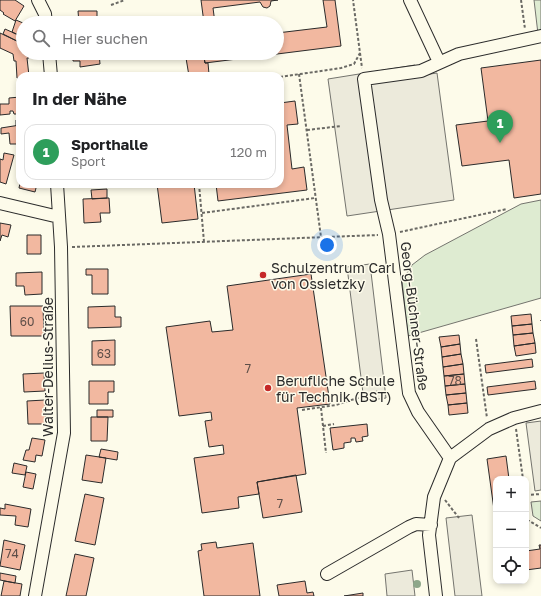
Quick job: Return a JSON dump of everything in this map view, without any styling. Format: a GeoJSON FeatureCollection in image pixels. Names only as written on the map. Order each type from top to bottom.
{"type":"FeatureCollection","features":[{"type":"Feature","properties":{"kind":"street"},"geometry":{"type":"LineString","coordinates":[[38,0],[45,16]]}},
{"type":"Feature","properties":{"kind":"street"},"geometry":{"type":"LineString","coordinates":[[410,0],[439,62]]}},
{"type":"Feature","properties":{"kind":"street"},"geometry":{"type":"LineString","coordinates":[[364,79],[421,71],[459,54],[492,45],[526,40],[541,36]]}},
{"type":"Feature","properties":{"kind":"street"},"geometry":{"type":"LineString","coordinates":[[50,60],[51,72]]}},
{"type":"Feature","properties":{"kind":"street","name":"Georg-Büchner-Straße"},"geometry":{"type":"LineString","coordinates":[[364,79],[381,200],[389,234],[409,393],[418,412],[450,458]]}},
{"type":"Feature","properties":{"kind":"street","name":"Walter-Delius-Straße"},"geometry":{"type":"LineString","coordinates":[[35,596],[64,433],[61,247],[57,188]]}},
{"type":"Feature","properties":{"kind":"street"},"geometry":{"type":"LineString","coordinates":[[0,203],[59,217]]}},
{"type":"Feature","properties":{"kind":"street"},"geometry":{"type":"LineString","coordinates":[[436,596],[429,535],[430,525],[434,497],[450,458],[489,429],[514,418],[541,411]]}},
{"type":"Feature","properties":{"kind":"street"},"geometry":{"type":"LineString","coordinates":[[327,574],[409,527],[416,524],[430,525]]}},
{"type":"Feature","properties":{"kind":"path"},"geometry":{"type":"LineString","coordinates":[[111,5],[125,0]]}},
{"type":"Feature","properties":{"kind":"path"},"geometry":{"type":"LineString","coordinates":[[353,0],[364,79]]}},
{"type":"Feature","properties":{"kind":"path"},"geometry":{"type":"LineString","coordinates":[[521,0],[526,40]]}},
{"type":"Feature","properties":{"kind":"path"},"geometry":{"type":"LineString","coordinates":[[284,76],[341,68],[354,64],[360,53]]}},
{"type":"Feature","properties":{"kind":"path"},"geometry":{"type":"LineString","coordinates":[[299,74],[320,237]]}},
{"type":"Feature","properties":{"kind":"path"},"geometry":{"type":"LineString","coordinates":[[307,130],[340,126]]}},
{"type":"Feature","properties":{"kind":"path"},"geometry":{"type":"LineString","coordinates":[[199,188],[204,242]]}},
{"type":"Feature","properties":{"kind":"path"},"geometry":{"type":"LineString","coordinates":[[202,213],[316,198]]}},
{"type":"Feature","properties":{"kind":"path"},"geometry":{"type":"LineString","coordinates":[[61,247],[389,234],[507,208]]}},
{"type":"Feature","properties":{"kind":"path"},"geometry":{"type":"LineString","coordinates":[[476,338],[489,429]]}},
{"type":"Feature","properties":{"kind":"path"},"geometry":{"type":"LineString","coordinates":[[302,410],[336,405],[379,391]]}},
{"type":"Feature","properties":{"kind":"path"},"geometry":{"type":"LineString","coordinates":[[321,408],[326,453]]}},
{"type":"Feature","properties":{"kind":"path"},"geometry":{"type":"LineString","coordinates":[[514,418],[523,476]]}},
{"type":"Feature","properties":{"kind":"path"},"geometry":{"type":"LineString","coordinates":[[323,426],[334,424]]}},
{"type":"Feature","properties":{"kind":"path"},"geometry":{"type":"LineString","coordinates":[[437,490],[458,518]]}},
{"type":"Feature","properties":{"kind":"path"},"geometry":{"type":"LineString","coordinates":[[529,496],[541,494]]}},
{"type":"Feature","properties":{"kind":"path"},"geometry":{"type":"LineString","coordinates":[[527,512],[528,520],[541,528]]}},
{"type":"Feature","properties":{"kind":"green space"},"geometry":{"type":"Polygon","coordinates":[[[534,0],[541,0],[541,35],[538,34],[534,0]]]}},
{"type":"Feature","properties":{"kind":"green space"},"geometry":{"type":"Polygon","coordinates":[[[541,200],[541,298],[408,336],[402,281],[412,265],[425,255],[521,204],[541,200]]]}},
{"type":"Feature","properties":{"kind":"green space"},"geometry":{"type":"Polygon","coordinates":[[[541,501],[541,521],[533,516],[531,502],[541,501]]]}},
{"type":"Feature","properties":{"kind":"shaded area"},"geometry":{"type":"Polygon","coordinates":[[[415,65],[417,76],[437,73],[454,200],[347,216],[328,79],[415,65]]]}},
{"type":"Feature","properties":{"kind":"shaded area"},"geometry":{"type":"Polygon","coordinates":[[[370,264],[386,398],[364,401],[347,267],[370,264]]]}},
{"type":"Feature","properties":{"kind":"shaded area"},"geometry":{"type":"Polygon","coordinates":[[[541,421],[541,490],[535,491],[526,423],[541,421]]]}},
{"type":"Feature","properties":{"kind":"shaded area"},"geometry":{"type":"Polygon","coordinates":[[[472,515],[482,596],[455,596],[446,518],[472,515]]]}},
{"type":"Feature","properties":{"kind":"shaded area"},"geometry":{"type":"Polygon","coordinates":[[[412,570],[415,596],[387,596],[385,574],[412,570]]]}},
{"type":"Feature","properties":{"kind":"building"},"geometry":{"type":"Polygon","coordinates":[[[0,0],[15,0],[24,6],[18,16],[16,16],[15,21],[3,14],[4,13],[0,10],[0,0]]]}},
{"type":"Feature","properties":{"kind":"building"},"geometry":{"type":"Polygon","coordinates":[[[201,0],[278,0],[271,1],[270,6],[267,8],[263,7],[260,2],[213,8],[214,16],[203,16],[201,0]]]}},
{"type":"Feature","properties":{"kind":"building"},"geometry":{"type":"Polygon","coordinates":[[[323,0],[335,0],[341,46],[284,53],[284,32],[327,27],[323,0]]]}},
{"type":"Feature","properties":{"kind":"building"},"geometry":{"type":"Polygon","coordinates":[[[78,11],[97,11],[97,16],[78,16],[78,11]]]}},
{"type":"Feature","properties":{"kind":"building"},"geometry":{"type":"Polygon","coordinates":[[[16,20],[16,34],[12,32],[16,20]]]}},
{"type":"Feature","properties":{"kind":"building"},"geometry":{"type":"Polygon","coordinates":[[[5,29],[16,34],[16,40],[3,34],[5,29]]]}},
{"type":"Feature","properties":{"kind":"building"},"geometry":{"type":"Polygon","coordinates":[[[0,33],[16,41],[16,60],[27,60],[29,72],[17,72],[16,61],[14,61],[13,54],[0,48],[0,33]]]}},
{"type":"Feature","properties":{"kind":"building"},"geometry":{"type":"Polygon","coordinates":[[[100,60],[100,64],[80,67],[80,61],[73,61],[100,60]]]}},
{"type":"Feature","properties":{"kind":"building"},"geometry":{"type":"Polygon","coordinates":[[[186,60],[205,60],[205,63],[208,63],[209,72],[188,72],[186,60]]]}},
{"type":"Feature","properties":{"kind":"building"},"geometry":{"type":"Polygon","coordinates":[[[204,60],[229,60],[205,63],[204,60]]]}},
{"type":"Feature","properties":{"kind":"building"},"geometry":{"type":"Polygon","coordinates":[[[541,60],[541,194],[514,198],[509,160],[462,166],[456,125],[488,121],[481,68],[541,60]]]}},
{"type":"Feature","properties":{"kind":"building"},"geometry":{"type":"Polygon","coordinates":[[[16,97],[16,114],[14,114],[13,111],[10,111],[10,114],[0,115],[0,104],[9,104],[9,98],[16,97]]]}},
{"type":"Feature","properties":{"kind":"building"},"geometry":{"type":"Polygon","coordinates":[[[295,101],[298,124],[287,125],[292,169],[304,167],[307,190],[218,201],[216,188],[284,188],[284,102],[295,101]]]}},
{"type":"Feature","properties":{"kind":"building"},"geometry":{"type":"Polygon","coordinates":[[[16,126],[16,144],[10,144],[9,133],[1,134],[1,128],[16,126]]]}},
{"type":"Feature","properties":{"kind":"building"},"geometry":{"type":"Polygon","coordinates":[[[4,153],[14,155],[6,184],[0,182],[0,159],[3,160],[4,153]]]}},
{"type":"Feature","properties":{"kind":"building"},"geometry":{"type":"Polygon","coordinates":[[[19,188],[36,188],[35,192],[19,188]]]}},
{"type":"Feature","properties":{"kind":"building"},"geometry":{"type":"Polygon","coordinates":[[[158,188],[194,188],[198,219],[162,223],[158,188]]]}},
{"type":"Feature","properties":{"kind":"building"},"geometry":{"type":"Polygon","coordinates":[[[107,189],[107,198],[92,199],[91,190],[107,189]]]}},
{"type":"Feature","properties":{"kind":"building"},"geometry":{"type":"Polygon","coordinates":[[[109,198],[110,213],[100,213],[101,222],[84,223],[83,199],[109,198]]]}},
{"type":"Feature","properties":{"kind":"building"},"geometry":{"type":"Polygon","coordinates":[[[0,223],[11,225],[8,237],[2,235],[0,241],[0,223]]]}},
{"type":"Feature","properties":{"kind":"building"},"geometry":{"type":"Polygon","coordinates":[[[27,235],[41,235],[41,254],[27,254],[27,235]]]}},
{"type":"Feature","properties":{"kind":"building"},"geometry":{"type":"Polygon","coordinates":[[[86,269],[108,269],[108,294],[92,294],[92,275],[86,275],[86,269]]]}},
{"type":"Feature","properties":{"kind":"building"},"geometry":{"type":"Polygon","coordinates":[[[42,272],[42,294],[25,295],[24,286],[16,286],[16,273],[42,272]]]}},
{"type":"Feature","properties":{"kind":"building"},"geometry":{"type":"Polygon","coordinates":[[[311,274],[330,404],[297,408],[306,474],[257,482],[259,494],[238,497],[239,508],[202,513],[194,458],[224,454],[223,445],[209,447],[205,421],[212,420],[211,412],[179,416],[166,327],[210,321],[212,332],[233,330],[227,286],[311,274]]]}},
{"type":"Feature","properties":{"kind":"building"},"geometry":{"type":"Polygon","coordinates":[[[10,306],[43,306],[44,336],[11,336],[10,306]]]}},
{"type":"Feature","properties":{"kind":"building"},"geometry":{"type":"Polygon","coordinates":[[[115,306],[115,317],[121,317],[121,327],[88,328],[88,307],[115,306]]]}},
{"type":"Feature","properties":{"kind":"building"},"geometry":{"type":"Polygon","coordinates":[[[531,314],[532,324],[512,326],[511,316],[531,314]]]}},
{"type":"Feature","properties":{"kind":"building"},"geometry":{"type":"Polygon","coordinates":[[[532,324],[533,333],[513,335],[512,326],[532,324]]]}},
{"type":"Feature","properties":{"kind":"building"},"geometry":{"type":"Polygon","coordinates":[[[533,333],[535,343],[514,346],[513,335],[533,333]]]}},
{"type":"Feature","properties":{"kind":"building"},"geometry":{"type":"Polygon","coordinates":[[[459,335],[460,344],[441,347],[439,337],[459,335]]]}},
{"type":"Feature","properties":{"kind":"building"},"geometry":{"type":"Polygon","coordinates":[[[115,340],[115,365],[92,365],[92,341],[115,340]]]}},
{"type":"Feature","properties":{"kind":"building"},"geometry":{"type":"Polygon","coordinates":[[[535,343],[536,353],[516,356],[514,346],[535,343]]]}},
{"type":"Feature","properties":{"kind":"building"},"geometry":{"type":"Polygon","coordinates":[[[460,344],[461,354],[442,357],[441,347],[460,344]]]}},
{"type":"Feature","properties":{"kind":"building"},"geometry":{"type":"Polygon","coordinates":[[[461,354],[463,364],[443,367],[442,357],[461,354]]]}},
{"type":"Feature","properties":{"kind":"building"},"geometry":{"type":"Polygon","coordinates":[[[532,359],[533,367],[486,373],[485,365],[532,359]]]}},
{"type":"Feature","properties":{"kind":"building"},"geometry":{"type":"Polygon","coordinates":[[[463,364],[464,374],[444,376],[443,367],[463,364]]]}},
{"type":"Feature","properties":{"kind":"building"},"geometry":{"type":"Polygon","coordinates":[[[44,373],[45,391],[24,392],[23,374],[44,373]]]}},
{"type":"Feature","properties":{"kind":"building"},"geometry":{"type":"Polygon","coordinates":[[[464,374],[465,384],[445,386],[444,376],[464,374]]]}},
{"type":"Feature","properties":{"kind":"building"},"geometry":{"type":"Polygon","coordinates":[[[89,381],[114,381],[114,392],[108,392],[108,404],[89,404],[89,381]]]}},
{"type":"Feature","properties":{"kind":"building"},"geometry":{"type":"Polygon","coordinates":[[[535,381],[536,389],[488,395],[487,387],[535,381]]]}},
{"type":"Feature","properties":{"kind":"building"},"geometry":{"type":"Polygon","coordinates":[[[465,384],[466,393],[446,395],[445,386],[465,384]]]}},
{"type":"Feature","properties":{"kind":"building"},"geometry":{"type":"Polygon","coordinates":[[[466,393],[467,403],[448,405],[446,395],[466,393]]]}},
{"type":"Feature","properties":{"kind":"building"},"geometry":{"type":"Polygon","coordinates":[[[45,400],[46,424],[28,424],[27,401],[45,400]]]}},
{"type":"Feature","properties":{"kind":"building"},"geometry":{"type":"Polygon","coordinates":[[[467,403],[468,413],[449,415],[448,405],[467,403]]]}},
{"type":"Feature","properties":{"kind":"building"},"geometry":{"type":"Polygon","coordinates":[[[97,410],[113,410],[113,417],[97,417],[97,410]]]}},
{"type":"Feature","properties":{"kind":"building"},"geometry":{"type":"Polygon","coordinates":[[[91,417],[108,417],[107,441],[91,441],[91,417]]]}},
{"type":"Feature","properties":{"kind":"building"},"geometry":{"type":"Polygon","coordinates":[[[367,424],[368,436],[362,437],[363,441],[356,442],[355,438],[351,438],[351,442],[344,443],[344,448],[333,450],[330,428],[367,424]]]}},
{"type":"Feature","properties":{"kind":"building"},"geometry":{"type":"Polygon","coordinates":[[[32,438],[45,440],[42,456],[36,455],[35,462],[23,460],[26,450],[29,450],[32,438]]]}},
{"type":"Feature","properties":{"kind":"building"},"geometry":{"type":"Polygon","coordinates":[[[101,449],[118,452],[117,460],[99,457],[101,449]]]}},
{"type":"Feature","properties":{"kind":"building"},"geometry":{"type":"Polygon","coordinates":[[[86,455],[106,458],[102,483],[82,480],[86,455]]]}},
{"type":"Feature","properties":{"kind":"building"},"geometry":{"type":"Polygon","coordinates":[[[506,456],[509,476],[493,476],[493,502],[487,459],[506,456]]]}},
{"type":"Feature","properties":{"kind":"building"},"geometry":{"type":"Polygon","coordinates":[[[14,463],[27,466],[25,475],[12,473],[14,463]]]}},
{"type":"Feature","properties":{"kind":"building"},"geometry":{"type":"Polygon","coordinates":[[[26,472],[36,474],[33,489],[23,487],[26,472]]]}},
{"type":"Feature","properties":{"kind":"building"},"geometry":{"type":"Polygon","coordinates":[[[296,475],[302,512],[263,518],[257,482],[296,475]]]}},
{"type":"Feature","properties":{"kind":"building"},"geometry":{"type":"Polygon","coordinates":[[[85,494],[104,498],[95,545],[75,541],[85,494]]]}},
{"type":"Feature","properties":{"kind":"building"},"geometry":{"type":"Polygon","coordinates":[[[5,504],[31,509],[28,527],[15,525],[16,516],[0,515],[0,508],[5,509],[5,504]]]}},
{"type":"Feature","properties":{"kind":"building"},"geometry":{"type":"Polygon","coordinates":[[[4,540],[25,545],[20,570],[0,566],[4,540]]]}},
{"type":"Feature","properties":{"kind":"building"},"geometry":{"type":"Polygon","coordinates":[[[216,542],[217,548],[253,543],[260,596],[204,596],[198,551],[202,550],[201,544],[216,542]]]}},
{"type":"Feature","properties":{"kind":"building"},"geometry":{"type":"Polygon","coordinates":[[[539,545],[541,545],[541,568],[529,570],[529,551],[540,549],[539,545]]]}},
{"type":"Feature","properties":{"kind":"building"},"geometry":{"type":"Polygon","coordinates":[[[75,554],[94,558],[86,596],[66,596],[75,554]]]}},
{"type":"Feature","properties":{"kind":"building"},"geometry":{"type":"Polygon","coordinates":[[[0,573],[16,576],[15,583],[0,580],[0,573]]]}},
{"type":"Feature","properties":{"kind":"building"},"geometry":{"type":"Polygon","coordinates":[[[4,581],[22,584],[20,596],[1,596],[4,581]]]}},
{"type":"Feature","properties":{"kind":"building"},"geometry":{"type":"Polygon","coordinates":[[[305,581],[307,593],[313,592],[314,596],[279,596],[277,585],[305,581]]]}},
{"type":"Feature","properties":{"kind":"building"},"geometry":{"type":"Polygon","coordinates":[[[363,593],[363,596],[344,596],[363,593]]]}},
{"type":"Feature","properties":{"kind":"place","name":"Sporthalle"},"geometry":{"type":"Point","coordinates":[500,143]}},
{"type":"Feature","properties":{"kind":"place","name":"Schulzentrum Carl von Ossietzky"},"geometry":{"type":"Point","coordinates":[263,275]}},
{"type":"Feature","properties":{"kind":"place","name":"Berufliche Schule für Technik (BST)"},"geometry":{"type":"Point","coordinates":[268,388]}}]}
